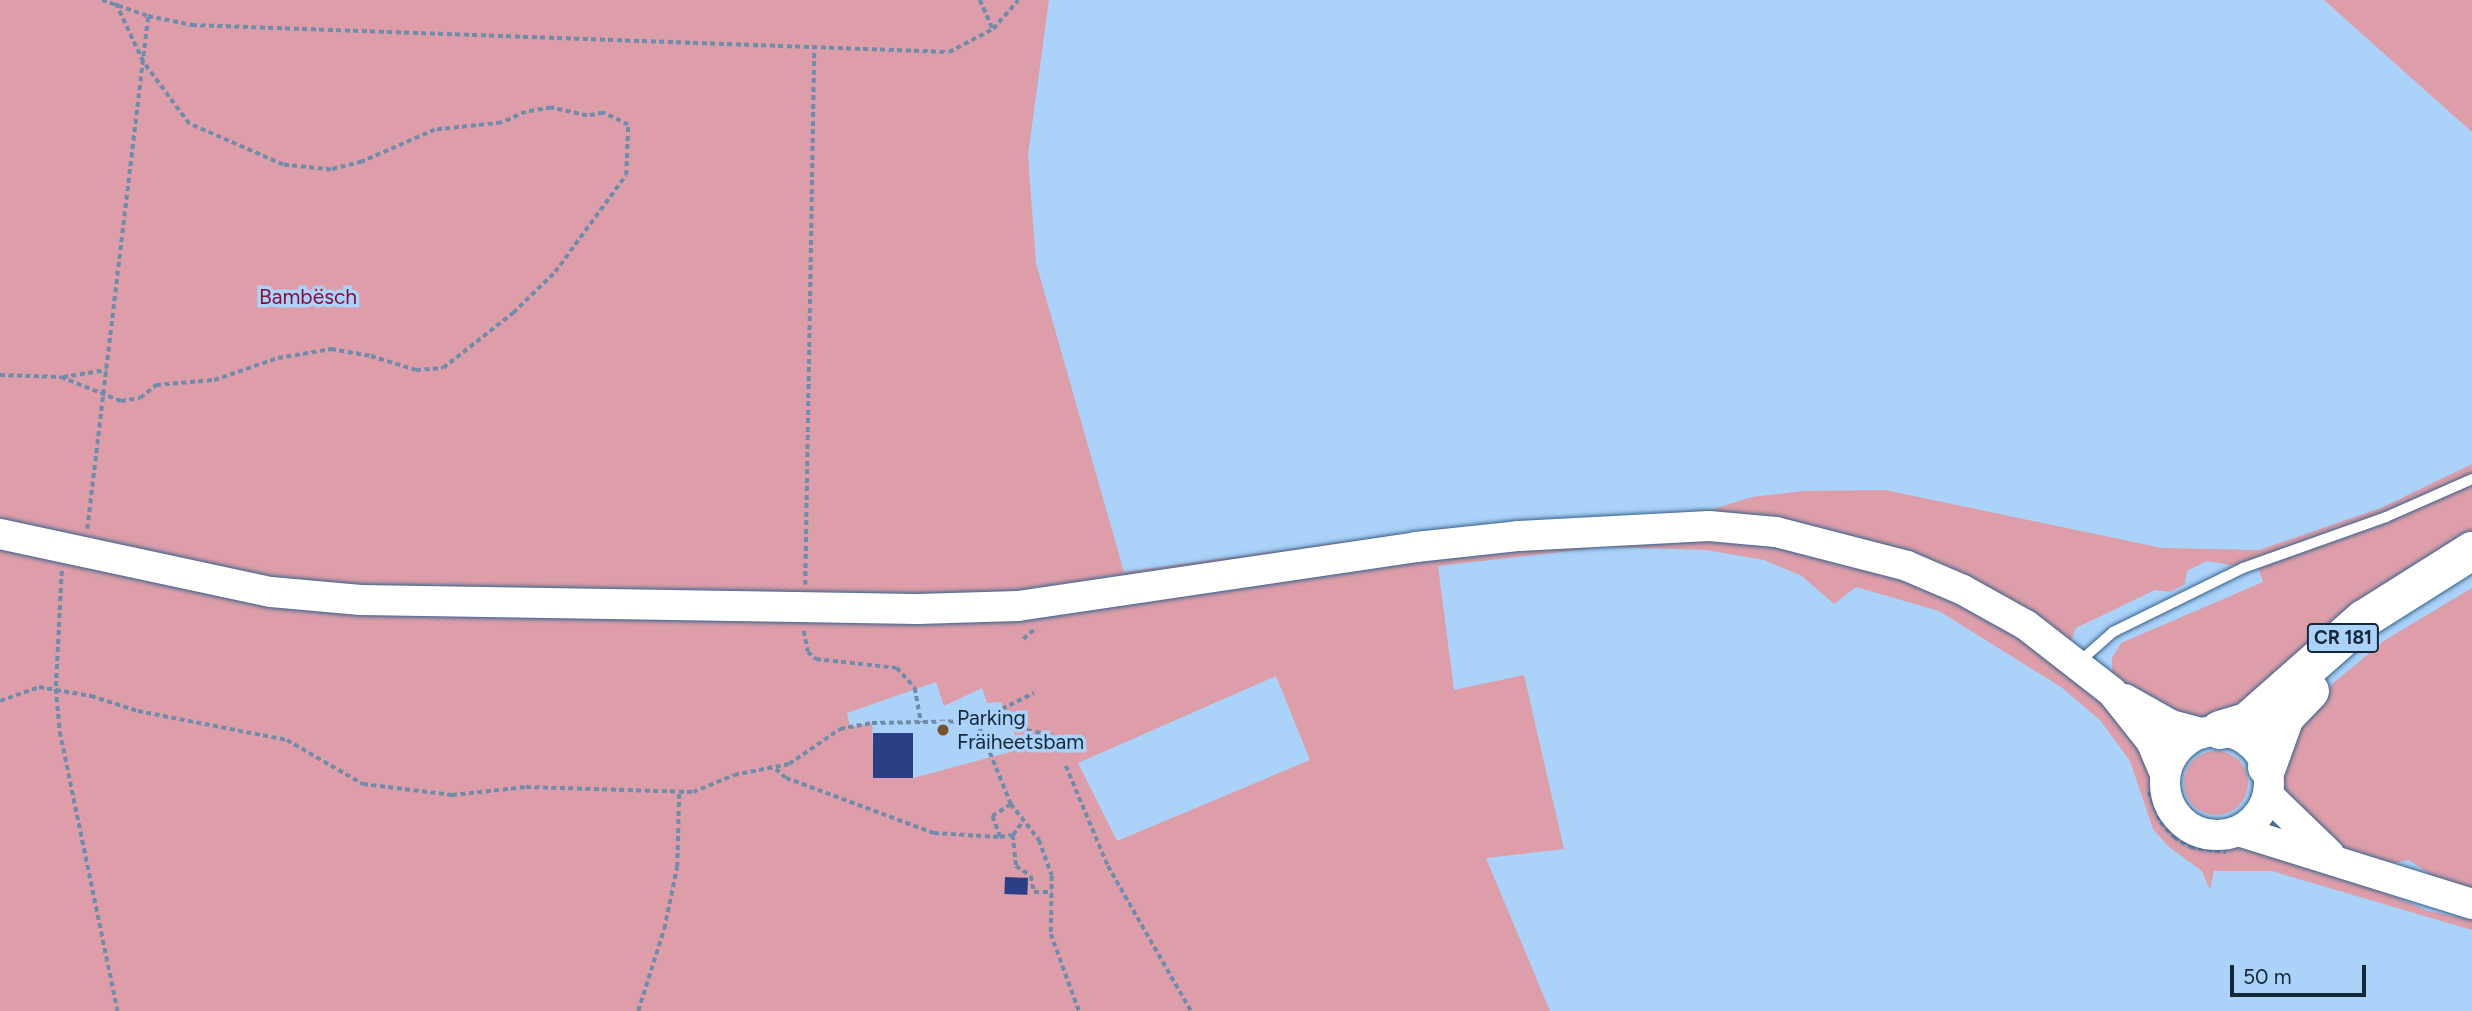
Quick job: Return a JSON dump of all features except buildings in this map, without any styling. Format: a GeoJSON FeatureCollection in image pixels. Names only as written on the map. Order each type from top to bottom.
{"type":"FeatureCollection","features":[{"type":"Feature","properties":{"kind":"highway","name":"CR 181"},"geometry":{"type":"LineString","coordinates":[[2210,732],[2248,722],[2364,620],[2472,551]]}},
{"type":"Feature","properties":{"kind":"highway"},"geometry":{"type":"LineString","coordinates":[[2268,781],[2286,717],[2319,681],[2377,632],[2472,573]]}},
{"type":"Feature","properties":{"kind":"main road"},"geometry":{"type":"LineString","coordinates":[[0,534],[271,592],[361,600],[918,609],[1018,606],[1480,540],[1709,526],[1802,537],[1907,566],[1964,590],[2079,662],[2112,692],[2151,741],[2156,780],[2165,790],[2178,819],[2206,835],[2335,859],[2472,904]]}},
{"type":"Feature","properties":{"kind":"main road"},"geometry":{"type":"LineString","coordinates":[[2112,692],[2171,725],[2249,741],[2268,781],[2335,859]]}},
{"type":"Feature","properties":{"kind":"main road"},"geometry":{"type":"LineString","coordinates":[[2156,780],[2177,748],[2210,732]]}},
{"type":"Feature","properties":{"kind":"main road"},"geometry":{"type":"LineString","coordinates":[[2237,841],[2262,810],[2268,781]]}},
{"type":"Feature","properties":{"kind":"lane"},"geometry":{"type":"LineString","coordinates":[[2079,662],[2113,632],[2243,568],[2386,517],[2472,479]]}},
{"type":"Feature","properties":{"kind":"path"},"geometry":{"type":"LineString","coordinates":[[102,0],[115,2],[148,16],[192,25],[949,52],[993,29],[1018,0]]}},
{"type":"Feature","properties":{"kind":"path"},"geometry":{"type":"LineString","coordinates":[[979,0],[993,29]]}},
{"type":"Feature","properties":{"kind":"path"},"geometry":{"type":"LineString","coordinates":[[61,377],[121,401],[140,398],[156,385],[214,380],[278,358],[331,349],[371,356],[416,370],[443,368],[513,313],[555,272],[626,175],[631,145],[628,125],[615,116],[551,108],[526,112],[501,123],[435,130],[362,162],[309,170],[283,165],[189,124],[143,62],[115,2]]}},
{"type":"Feature","properties":{"kind":"path"},"geometry":{"type":"LineString","coordinates":[[118,1011],[66,763],[56,689],[74,550],[103,395],[148,16]]}},
{"type":"Feature","properties":{"kind":"path"},"geometry":{"type":"LineString","coordinates":[[805,586],[814,48]]}},
{"type":"Feature","properties":{"kind":"path"},"geometry":{"type":"LineString","coordinates":[[0,375],[61,377],[106,370]]}},
{"type":"Feature","properties":{"kind":"path"},"geometry":{"type":"LineString","coordinates":[[1023,639],[1043,621]]}},
{"type":"Feature","properties":{"kind":"path"},"geometry":{"type":"LineString","coordinates":[[804,627],[808,652],[816,659],[897,668],[915,688],[920,722]]}},
{"type":"Feature","properties":{"kind":"path"},"geometry":{"type":"LineString","coordinates":[[0,701],[38,687],[56,689],[287,740],[308,749],[340,775],[388,790],[452,794],[526,787],[679,793],[734,775],[776,769],[839,729],[872,723],[977,721],[1053,735]]}},
{"type":"Feature","properties":{"kind":"path"},"geometry":{"type":"LineString","coordinates":[[977,721],[1034,693]]}},
{"type":"Feature","properties":{"kind":"path"},"geometry":{"type":"LineString","coordinates":[[977,721],[1011,804],[1022,822],[1039,840],[1052,876],[1051,934],[1079,1011]]}},
{"type":"Feature","properties":{"kind":"path"},"geometry":{"type":"LineString","coordinates":[[1066,766],[1108,866],[1191,1011]]}},
{"type":"Feature","properties":{"kind":"path"},"geometry":{"type":"LineString","coordinates":[[776,769],[786,778],[933,833],[1000,837],[1013,835]]}},
{"type":"Feature","properties":{"kind":"path"},"geometry":{"type":"LineString","coordinates":[[2156,780],[2161,822],[2174,837],[2209,852],[2237,841]]}},
{"type":"Feature","properties":{"kind":"path"},"geometry":{"type":"LineString","coordinates":[[638,1011],[664,929],[677,867],[679,793]]}},
{"type":"Feature","properties":{"kind":"path"},"geometry":{"type":"LineString","coordinates":[[1000,837],[992,817],[1011,804]]}},
{"type":"Feature","properties":{"kind":"path"},"geometry":{"type":"LineString","coordinates":[[1022,822],[1013,835],[1016,866],[1031,876],[1034,892],[1052,892]]}},
{"type":"Feature","properties":{"kind":"green space","name":"Bambësch"},"geometry":{"type":"Polygon","coordinates":[[[0,0],[1049,0],[1028,155],[1036,263],[1124,572],[1436,529],[1710,510],[1752,497],[1803,491],[1885,490],[2162,548],[2259,550],[2381,508],[2472,464],[2472,538],[2261,703],[2195,722],[2114,692],[2154,769],[2157,803],[2176,832],[2210,847],[2245,843],[2279,847],[2428,911],[2472,920],[2472,930],[2272,871],[2214,871],[2210,890],[2202,871],[2169,847],[2153,829],[2130,761],[2100,720],[2061,687],[1939,611],[1856,587],[1834,604],[1802,576],[1764,560],[1706,550],[1606,547],[1438,566],[1454,690],[1524,675],[1564,849],[1486,858],[1550,1011],[0,1011],[0,0]],[[2207,561],[2187,571],[2185,584],[2170,592],[2155,590],[2076,628],[2066,653],[2112,691],[2112,658],[2121,643],[2263,582],[2259,570],[2207,561]],[[1276,676],[1078,763],[1117,841],[1310,760],[1276,676]],[[936,682],[847,713],[850,727],[872,723],[874,778],[913,778],[1021,749],[1001,702],[987,703],[982,688],[944,706],[936,682]]]}},
{"type":"Feature","properties":{"kind":"green space"},"geometry":{"type":"Polygon","coordinates":[[[2324,0],[2472,0],[2472,132],[2324,0]]]}},
{"type":"Feature","properties":{"kind":"green space"},"geometry":{"type":"Polygon","coordinates":[[[2472,588],[2472,892],[2449,887],[2409,860],[2380,866],[2334,843],[2283,793],[2279,763],[2325,690],[2385,640],[2472,588]]]}},
{"type":"Feature","properties":{"kind":"green space"},"geometry":{"type":"Polygon","coordinates":[[[2210,751],[2222,751],[2239,760],[2246,771],[2246,795],[2239,806],[2222,815],[2210,815],[2198,810],[2189,801],[2184,789],[2184,777],[2189,765],[2198,756],[2210,751]]]}},
{"type":"Feature","properties":{"kind":"place","name":"Parking Fräiheetsbam"},"geometry":{"type":"Point","coordinates":[943,730]}}]}
